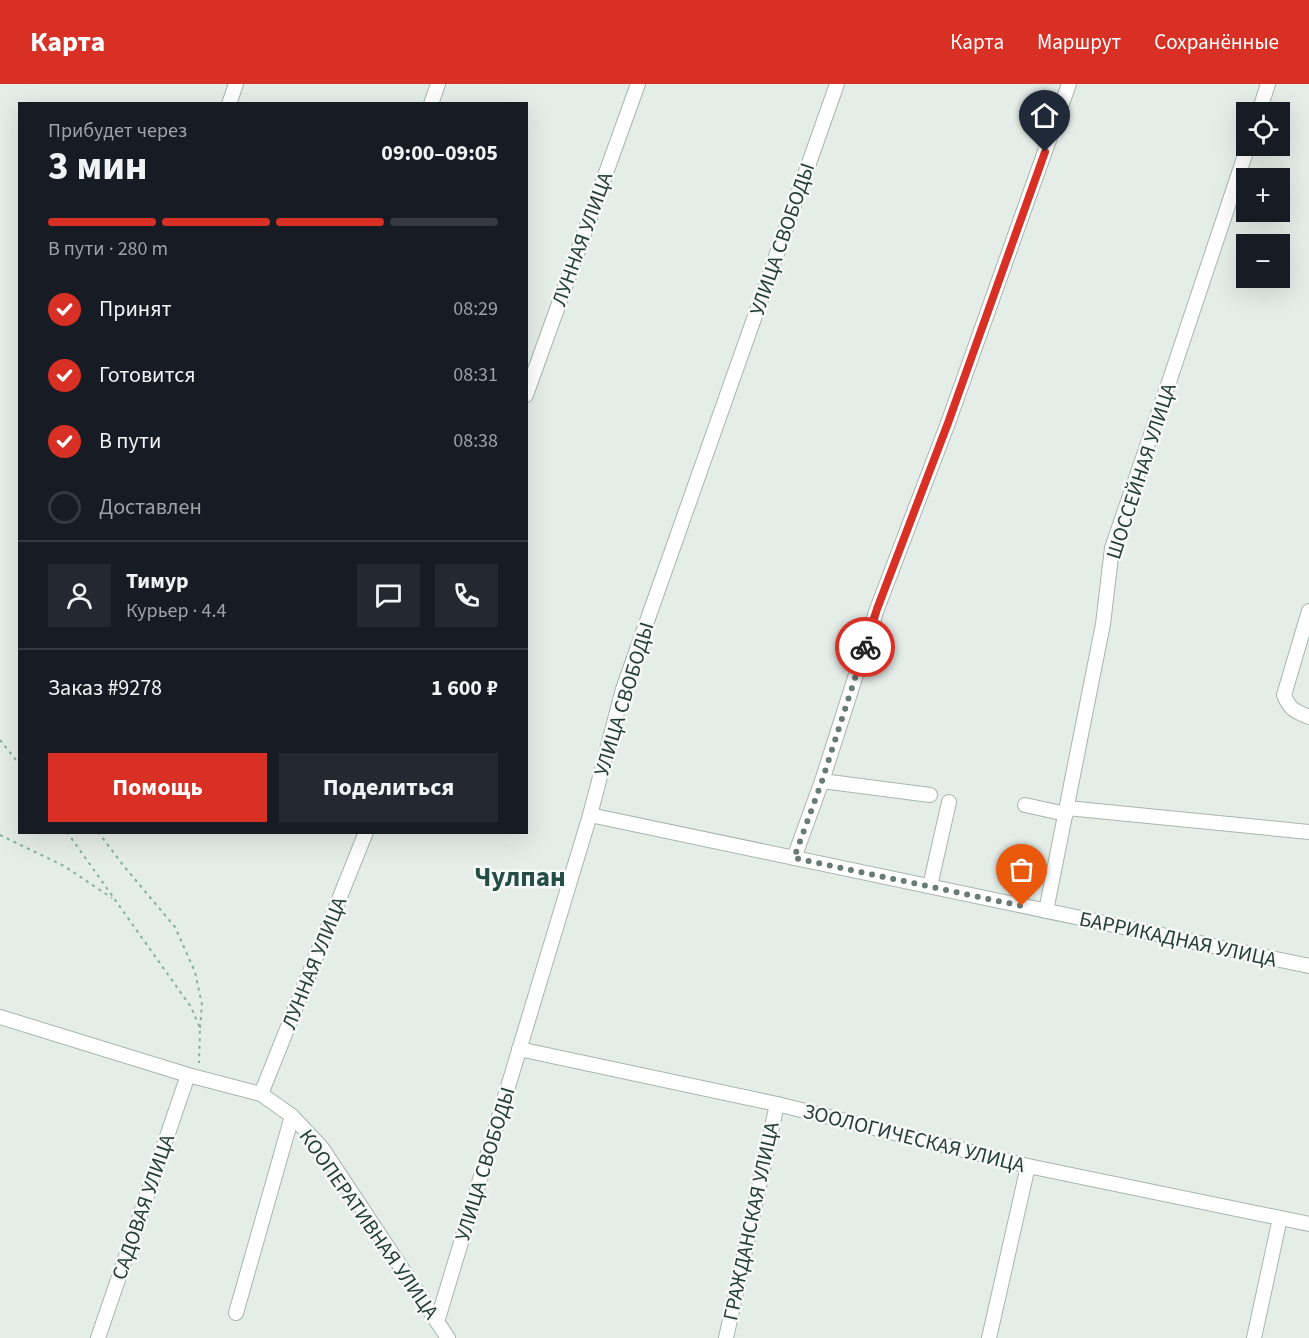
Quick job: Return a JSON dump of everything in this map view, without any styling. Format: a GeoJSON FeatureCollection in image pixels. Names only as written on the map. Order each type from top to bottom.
{"type":"FeatureCollection","features":[{"type":"Feature","properties":{"kind":"street"},"geometry":{"type":"LineString","coordinates":[[230,102],[236,84]]}},
{"type":"Feature","properties":{"kind":"street"},"geometry":{"type":"LineString","coordinates":[[432,102],[438,84]]}},
{"type":"Feature","properties":{"kind":"street","name":"ЛУННАЯ УЛИЦА"},"geometry":{"type":"LineString","coordinates":[[528,389],[638,84]]}},
{"type":"Feature","properties":{"kind":"street","name":"УЛИЦА СВОБОДЫ"},"geometry":{"type":"LineString","coordinates":[[437,1322],[590,815],[623,688],[837,84]]}},
{"type":"Feature","properties":{"kind":"street"},"geometry":{"type":"LineString","coordinates":[[794,858],[822,781],[877,609],[948,423],[1069,84]]}},
{"type":"Feature","properties":{"kind":"street"},"geometry":{"type":"LineString","coordinates":[[1262,102],[1268,84]]}},
{"type":"Feature","properties":{"kind":"street","name":"ШОССЕЙНАЯ УЛИЦА"},"geometry":{"type":"LineString","coordinates":[[1046,911],[1103,624],[1112,548],[1245,156]]}},
{"type":"Feature","properties":{"kind":"street"},"geometry":{"type":"LineString","coordinates":[[1309,611],[1284,695],[1293,711],[1309,717]]}},
{"type":"Feature","properties":{"kind":"street"},"geometry":{"type":"LineString","coordinates":[[822,781],[930,795]]}},
{"type":"Feature","properties":{"kind":"street"},"geometry":{"type":"LineString","coordinates":[[930,886],[949,802]]}},
{"type":"Feature","properties":{"kind":"street"},"geometry":{"type":"LineString","coordinates":[[1025,805],[1067,811],[1309,832]]}},
{"type":"Feature","properties":{"kind":"street","name":"БАРРИКАДНАЯ УЛИЦА"},"geometry":{"type":"LineString","coordinates":[[590,815],[1309,966]]}},
{"type":"Feature","properties":{"kind":"street","name":"ЛУННАЯ УЛИЦА"},"geometry":{"type":"LineString","coordinates":[[261,1094],[365,834]]}},
{"type":"Feature","properties":{"kind":"street","name":"КООПЕРАТИВНАЯ УЛИЦА"},"geometry":{"type":"LineString","coordinates":[[0,1017],[193,1077],[261,1094],[292,1116],[322,1148],[448,1338]]}},
{"type":"Feature","properties":{"kind":"street","name":"ЗООЛОГИЧЕСКАЯ УЛИЦА"},"geometry":{"type":"LineString","coordinates":[[519,1049],[777,1104],[1028,1166],[1309,1224]]}},
{"type":"Feature","properties":{"kind":"street","name":"САДОВАЯ УЛИЦА"},"geometry":{"type":"LineString","coordinates":[[98,1338],[193,1077]]}},
{"type":"Feature","properties":{"kind":"street","name":"ГРАЖДАНСКАЯ УЛИЦА"},"geometry":{"type":"LineString","coordinates":[[726,1338],[777,1104]]}},
{"type":"Feature","properties":{"kind":"street"},"geometry":{"type":"LineString","coordinates":[[236,1313],[292,1116]]}},
{"type":"Feature","properties":{"kind":"street"},"geometry":{"type":"LineString","coordinates":[[989,1338],[1028,1166]]}},
{"type":"Feature","properties":{"kind":"street"},"geometry":{"type":"LineString","coordinates":[[1254,1338],[1280,1218]]}},
{"type":"Feature","properties":{"kind":"path"},"geometry":{"type":"LineString","coordinates":[[0,740],[18,762]]}},
{"type":"Feature","properties":{"kind":"path"},"geometry":{"type":"LineString","coordinates":[[68,834],[190,1007],[200,1028]]}},
{"type":"Feature","properties":{"kind":"path"},"geometry":{"type":"LineString","coordinates":[[100,834],[175,927],[195,972],[202,1005],[193,1077]]}},
{"type":"Feature","properties":{"kind":"path"},"geometry":{"type":"LineString","coordinates":[[0,835],[64,866],[115,900]]}},
{"type":"Feature","properties":{"kind":"way so far"},"geometry":{"type":"LineString","coordinates":[[865,647],[822,781],[794,858],[1022,906]]}},
{"type":"Feature","properties":{"kind":"district","name":"Чулпан"},"geometry":{"type":"Point","coordinates":[520,877]}},
{"type":"Feature","properties":{"kind":"route"},"geometry":{"type":"LineString","coordinates":[[865,647],[1045,152]]}}]}
